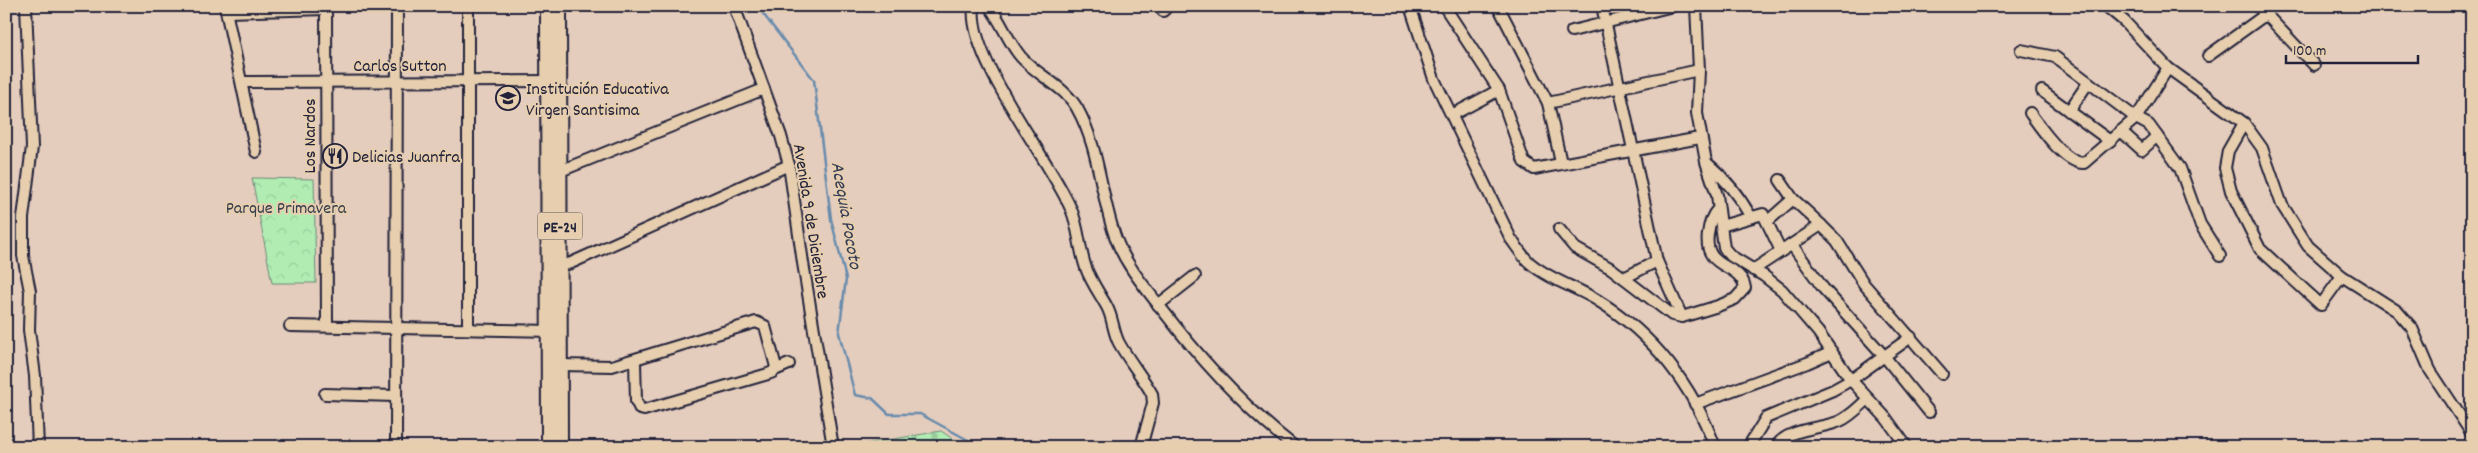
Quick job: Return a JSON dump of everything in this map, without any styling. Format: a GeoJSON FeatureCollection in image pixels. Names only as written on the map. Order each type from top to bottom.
{"type":"FeatureCollection","features":[{"type":"Feature","properties":{"kind":"highway","name":"PE-24"},"geometry":{"type":"LineString","coordinates":[[548,6],[560,171],[560,266],[554,331],[560,365],[560,447]]}},
{"type":"Feature","properties":{"kind":"highway","name":"PE-24"},"geometry":{"type":"LineString","coordinates":[[549,447],[554,331],[554,81],[560,6]]}},
{"type":"Feature","properties":{"kind":"street"},"geometry":{"type":"LineString","coordinates":[[26,6],[32,148],[23,218],[22,256],[30,291],[30,330],[36,376],[38,447]]}},
{"type":"Feature","properties":{"kind":"street"},"geometry":{"type":"LineString","coordinates":[[396,447],[397,6]]}},
{"type":"Feature","properties":{"kind":"street"},"geometry":{"type":"LineString","coordinates":[[468,6],[468,329]]}},
{"type":"Feature","properties":{"kind":"street","name":"Avenida 9 de Diciembre"},"geometry":{"type":"LineString","coordinates":[[734,6],[789,165],[802,263],[833,447]]}},
{"type":"Feature","properties":{"kind":"street"},"geometry":{"type":"LineString","coordinates":[[974,6],[976,33],[990,67],[1064,193],[1072,211],[1086,268],[1100,299],[1108,309],[1118,341],[1152,394],[1154,403],[1141,447]]}},
{"type":"Feature","properties":{"kind":"street"},"geometry":{"type":"LineString","coordinates":[[1410,6],[1434,79],[1507,232],[1529,262],[1544,273],[1595,298],[1621,315],[1669,361],[1695,404],[1715,447]]}},
{"type":"Feature","properties":{"kind":"street"},"geometry":{"type":"LineString","coordinates":[[1498,6],[1535,73],[1548,103],[1561,163]]}},
{"type":"Feature","properties":{"kind":"street"},"geometry":{"type":"LineString","coordinates":[[1602,6],[1657,261],[1682,317]]}},
{"type":"Feature","properties":{"kind":"street"},"geometry":{"type":"LineString","coordinates":[[1572,31],[1673,6]]}},
{"type":"Feature","properties":{"kind":"street"},"geometry":{"type":"LineString","coordinates":[[2106,6],[2168,68],[2244,123],[2262,148],[2282,205],[2308,246],[2342,276],[2397,311],[2412,328],[2430,370],[2472,434]]}},
{"type":"Feature","properties":{"kind":"street"},"geometry":{"type":"LineString","coordinates":[[2258,6],[2314,65]]}},
{"type":"Feature","properties":{"kind":"street"},"geometry":{"type":"LineString","coordinates":[[256,152],[226,9],[326,7]]}},
{"type":"Feature","properties":{"kind":"street","name":"Los Nardos"},"geometry":{"type":"LineString","coordinates":[[326,7],[327,326]]}},
{"type":"Feature","properties":{"kind":"street"},"geometry":{"type":"LineString","coordinates":[[1694,7],[1698,70],[1696,113],[1706,162],[1717,195],[1724,248],[1731,256],[1782,290],[1832,352],[1851,380],[1907,447]]}},
{"type":"Feature","properties":{"kind":"street"},"geometry":{"type":"LineString","coordinates":[[992,8],[1007,38],[1022,59],[1062,90],[1075,106],[1088,129],[1116,238],[1139,281],[1214,374],[1262,422],[1295,447]]}},
{"type":"Feature","properties":{"kind":"street"},"geometry":{"type":"LineString","coordinates":[[1446,9],[1498,90],[1524,162],[1528,167],[1534,169],[1634,152],[1700,138]]}},
{"type":"Feature","properties":{"kind":"street"},"geometry":{"type":"LineString","coordinates":[[2208,56],[2265,15]]}},
{"type":"Feature","properties":{"kind":"street"},"geometry":{"type":"LineString","coordinates":[[2021,50],[2055,57],[2136,118],[2149,125],[2180,168],[2200,224],[2220,256]]}},
{"type":"Feature","properties":{"kind":"street"},"geometry":{"type":"LineString","coordinates":[[2030,113],[2048,139],[2077,162],[2084,163],[2136,118],[2168,68]]}},
{"type":"Feature","properties":{"kind":"street"},"geometry":{"type":"LineString","coordinates":[[1548,103],[1698,70]]}},
{"type":"Feature","properties":{"kind":"street","name":"Carlos Sutton"},"geometry":{"type":"LineString","coordinates":[[242,82],[554,81]]}},
{"type":"Feature","properties":{"kind":"street"},"geometry":{"type":"LineString","coordinates":[[2069,111],[2088,83]]}},
{"type":"Feature","properties":{"kind":"street"},"geometry":{"type":"LineString","coordinates":[[560,171],[764,89]]}},
{"type":"Feature","properties":{"kind":"street"},"geometry":{"type":"LineString","coordinates":[[1452,115],[1498,90]]}},
{"type":"Feature","properties":{"kind":"street"},"geometry":{"type":"LineString","coordinates":[[2042,92],[2110,141]]}},
{"type":"Feature","properties":{"kind":"street"},"geometry":{"type":"LineString","coordinates":[[2244,123],[2228,151],[2225,168],[2231,191],[2260,249],[2321,305],[2342,276]]}},
{"type":"Feature","properties":{"kind":"street"},"geometry":{"type":"LineString","coordinates":[[2121,131],[2142,150],[2157,136]]}},
{"type":"Feature","properties":{"kind":"street"},"geometry":{"type":"LineString","coordinates":[[1706,162],[1723,176],[1751,217]]}},
{"type":"Feature","properties":{"kind":"street"},"geometry":{"type":"LineString","coordinates":[[560,266],[571,263],[789,165]]}},
{"type":"Feature","properties":{"kind":"street"},"geometry":{"type":"LineString","coordinates":[[1780,180],[1793,199],[1837,241],[1857,275],[1942,374]]}},
{"type":"Feature","properties":{"kind":"street"},"geometry":{"type":"LineString","coordinates":[[1768,222],[1793,199]]}},
{"type":"Feature","properties":{"kind":"street"},"geometry":{"type":"LineString","coordinates":[[1559,229],[1575,248],[1624,278],[1666,312],[1682,317],[1735,299],[1745,288],[1740,276],[1714,260],[1708,248],[1709,227],[1713,214],[1718,209]]}},
{"type":"Feature","properties":{"kind":"street"},"geometry":{"type":"LineString","coordinates":[[1721,226],[1763,214],[1781,251]]}},
{"type":"Feature","properties":{"kind":"street"},"geometry":{"type":"LineString","coordinates":[[1753,270],[1822,225]]}},
{"type":"Feature","properties":{"kind":"street"},"geometry":{"type":"LineString","coordinates":[[1792,245],[1823,288],[1885,357],[1929,412]]}},
{"type":"Feature","properties":{"kind":"street"},"geometry":{"type":"LineString","coordinates":[[1624,278],[1657,261]]}},
{"type":"Feature","properties":{"kind":"street"},"geometry":{"type":"LineString","coordinates":[[1158,305],[1195,276]]}},
{"type":"Feature","properties":{"kind":"street"},"geometry":{"type":"LineString","coordinates":[[560,365],[612,366],[635,361],[756,322],[765,326],[775,370]]}},
{"type":"Feature","properties":{"kind":"street"},"geometry":{"type":"LineString","coordinates":[[290,326],[554,331]]}},
{"type":"Feature","properties":{"kind":"street"},"geometry":{"type":"LineString","coordinates":[[1748,447],[1766,418],[1851,380],[1911,337]]}},
{"type":"Feature","properties":{"kind":"street"},"geometry":{"type":"LineString","coordinates":[[1695,404],[1832,352]]}},
{"type":"Feature","properties":{"kind":"street"},"geometry":{"type":"LineString","coordinates":[[635,361],[636,401],[640,409],[644,410],[789,364]]}},
{"type":"Feature","properties":{"kind":"street"},"geometry":{"type":"LineString","coordinates":[[325,394],[396,396]]}},
{"type":"Feature","properties":{"kind":"street"},"geometry":{"type":"LineString","coordinates":[[1776,447],[1784,439],[1798,432],[1840,421],[1868,399]]}},
{"type":"Feature","properties":{"kind":"green space","name":"Parque Primavera"},"geometry":{"type":"Polygon","coordinates":[[[252,178],[314,179],[316,283],[272,283],[252,178]]]}},
{"type":"Feature","properties":{"kind":"green space"},"geometry":{"type":"Polygon","coordinates":[[[941,431],[965,447],[847,447],[941,431]]]}},
{"type":"Feature","properties":{"kind":"waterway","name":"Acequia Pocoto"},"geometry":{"type":"LineString","coordinates":[[757,6],[814,80],[831,219],[846,279],[839,333],[855,395],[872,398],[889,414],[920,414],[981,447]]}},
{"type":"Feature","properties":{"kind":"place","name":"Institución Educativa Virgen Santisima"},"geometry":{"type":"Point","coordinates":[508,98]}},
{"type":"Feature","properties":{"kind":"place","name":"Delicias Juanfra"},"geometry":{"type":"Point","coordinates":[335,156]}}]}
